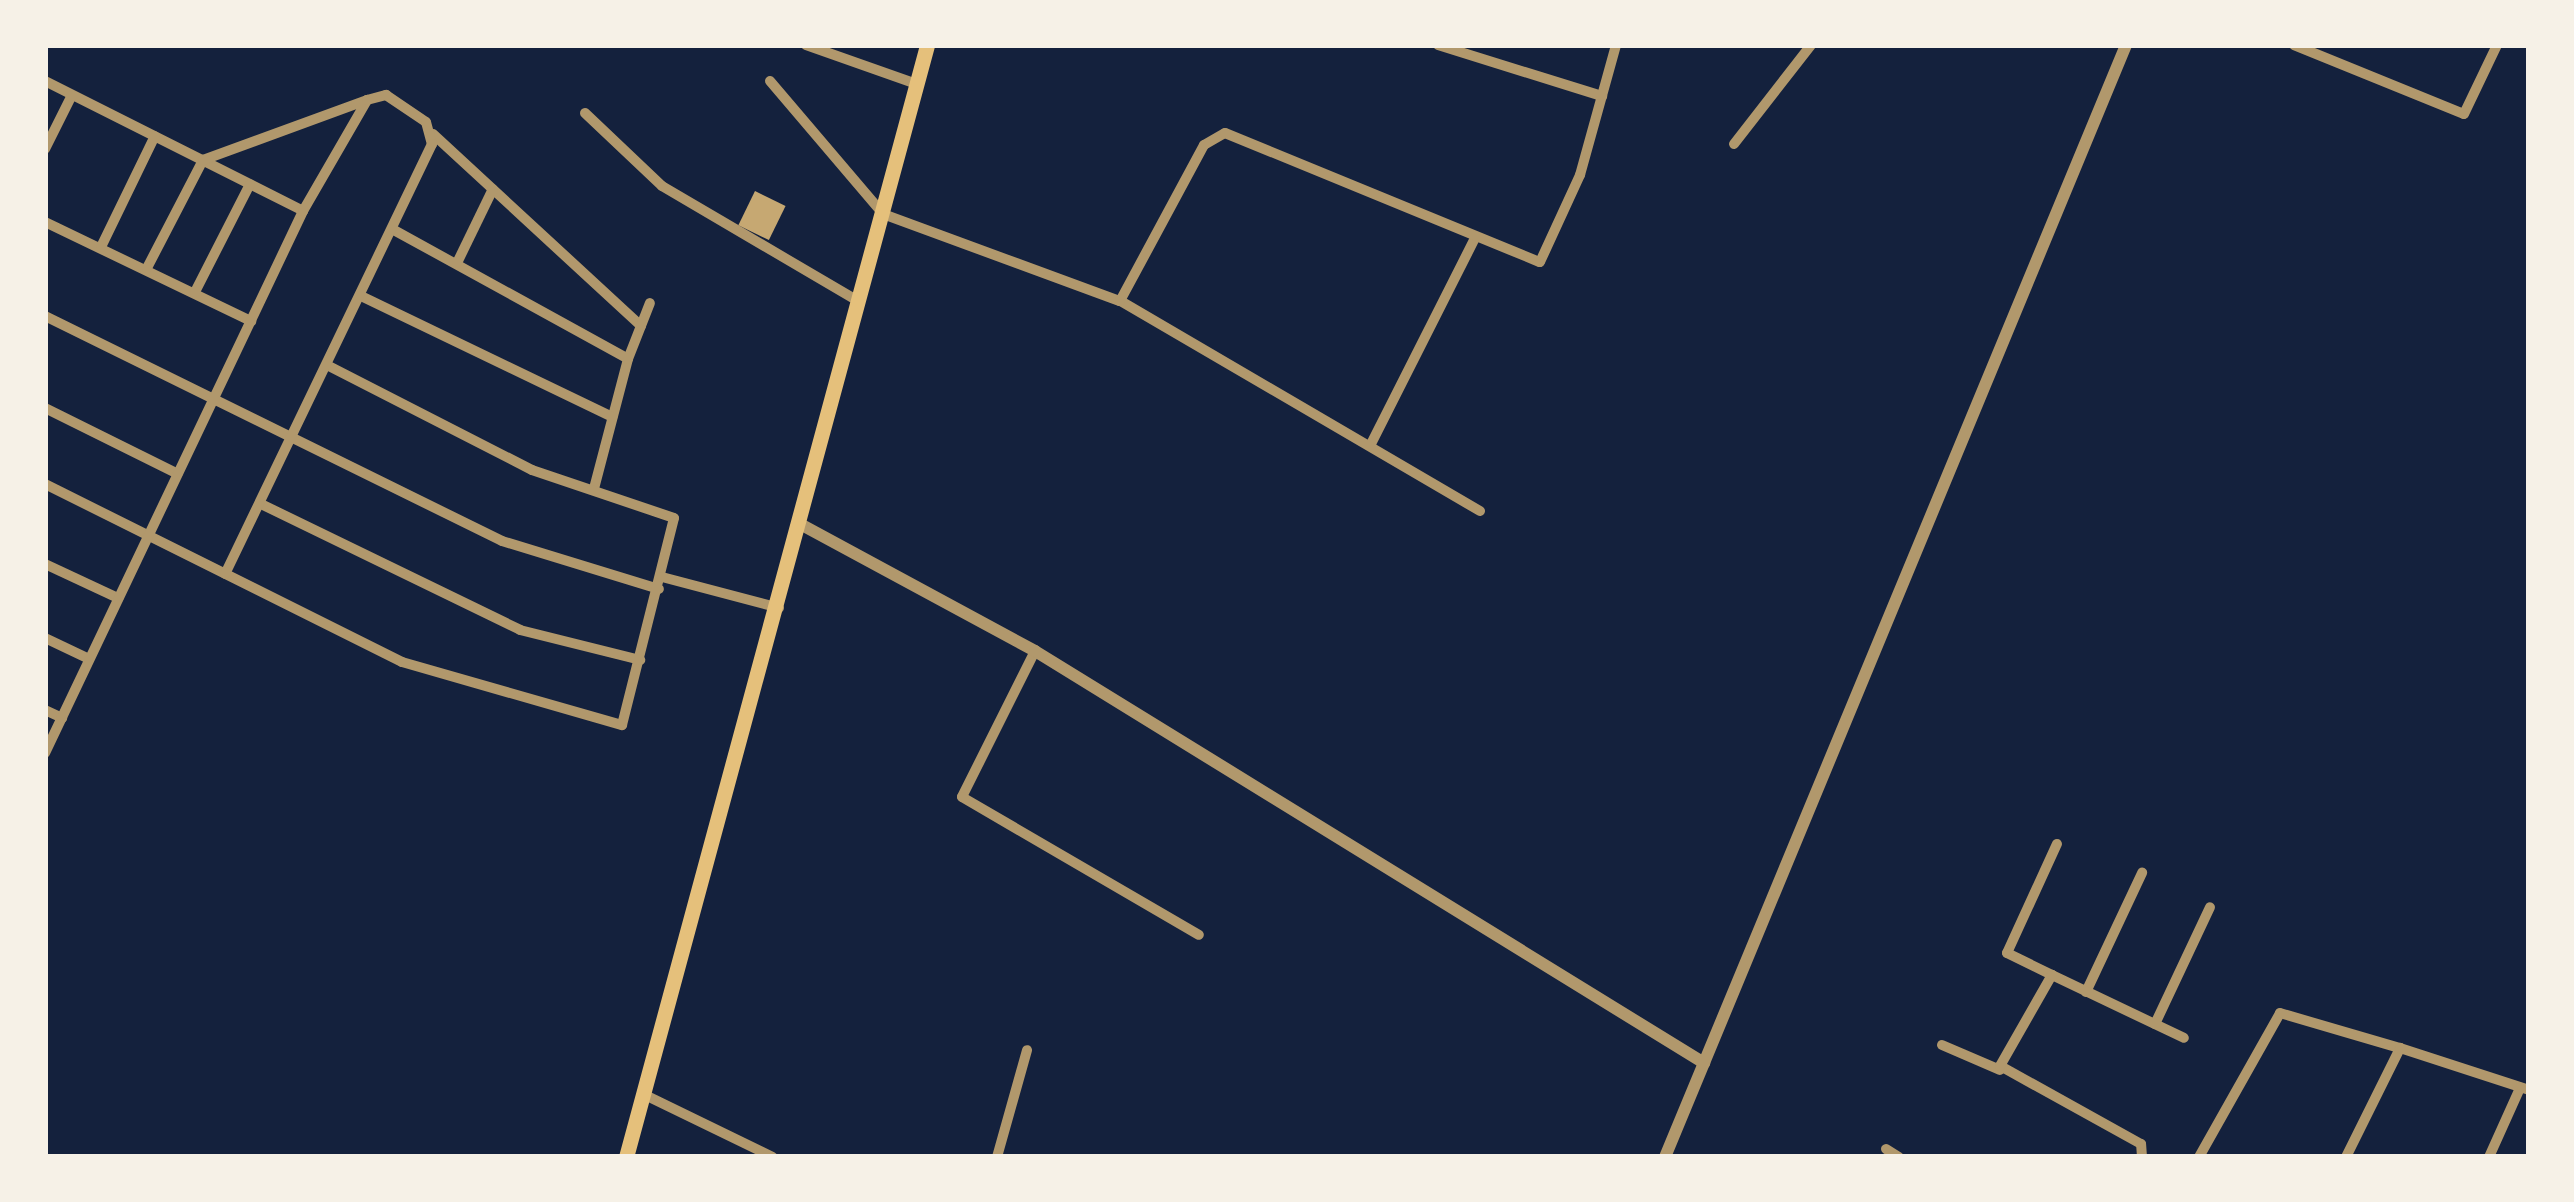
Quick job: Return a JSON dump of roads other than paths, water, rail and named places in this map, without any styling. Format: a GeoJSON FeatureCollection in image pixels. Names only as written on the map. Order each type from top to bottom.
{"type":"FeatureCollection","features":[{"type":"Feature","properties":{"kind":"main road"},"geometry":{"type":"LineString","coordinates":[[626,1157],[802,525],[927,45]]}},
{"type":"Feature","properties":{"kind":"street"},"geometry":{"type":"LineString","coordinates":[[806,45],[917,84]]}},
{"type":"Feature","properties":{"kind":"street"},"geometry":{"type":"LineString","coordinates":[[1120,301],[1204,146],[1225,134],[1356,180],[1524,262],[1546,256],[1616,45]]}},
{"type":"Feature","properties":{"kind":"street"},"geometry":{"type":"LineString","coordinates":[[1734,144],[1811,45]]}},
{"type":"Feature","properties":{"kind":"street"},"geometry":{"type":"LineString","coordinates":[[1665,1157],[2126,45]]}},
{"type":"Feature","properties":{"kind":"street"},"geometry":{"type":"LineString","coordinates":[[2294,45],[2464,114],[2497,45]]}},
{"type":"Feature","properties":{"kind":"street"},"geometry":{"type":"LineString","coordinates":[[1446,46],[1602,96]]}},
{"type":"Feature","properties":{"kind":"street"},"geometry":{"type":"LineString","coordinates":[[45,81],[303,211]]}},
{"type":"Feature","properties":{"kind":"street"},"geometry":{"type":"LineString","coordinates":[[770,81],[883,214],[1120,301],[1480,511]]}},
{"type":"Feature","properties":{"kind":"street"},"geometry":{"type":"LineString","coordinates":[[45,149],[72,94]]}},
{"type":"Feature","properties":{"kind":"street"},"geometry":{"type":"LineString","coordinates":[[147,268],[202,160],[386,95],[641,326]]}},
{"type":"Feature","properties":{"kind":"street"},"geometry":{"type":"LineString","coordinates":[[45,753],[303,211],[367,100]]}},
{"type":"Feature","properties":{"kind":"street"},"geometry":{"type":"LineString","coordinates":[[585,113],[662,186],[860,302]]}},
{"type":"Feature","properties":{"kind":"street"},"geometry":{"type":"LineString","coordinates":[[225,574],[296,436],[434,134]]}},
{"type":"Feature","properties":{"kind":"street"},"geometry":{"type":"LineString","coordinates":[[101,247],[155,136]]}},
{"type":"Feature","properties":{"kind":"street"},"geometry":{"type":"LineString","coordinates":[[195,292],[250,184]]}},
{"type":"Feature","properties":{"kind":"street"},"geometry":{"type":"LineString","coordinates":[[458,262],[493,189]]}},
{"type":"Feature","properties":{"kind":"street"},"geometry":{"type":"LineString","coordinates":[[45,221],[251,321]]}},
{"type":"Feature","properties":{"kind":"street"},"geometry":{"type":"LineString","coordinates":[[392,230],[628,359]]}},
{"type":"Feature","properties":{"kind":"street"},"geometry":{"type":"LineString","coordinates":[[1371,444],[1474,240]]}},
{"type":"Feature","properties":{"kind":"street"},"geometry":{"type":"LineString","coordinates":[[361,296],[612,417]]}},
{"type":"Feature","properties":{"kind":"street"},"geometry":{"type":"LineString","coordinates":[[594,489],[628,359],[650,303]]}},
{"type":"Feature","properties":{"kind":"street"},"geometry":{"type":"LineString","coordinates":[[45,316],[216,394],[502,542],[779,608]]}},
{"type":"Feature","properties":{"kind":"street"},"geometry":{"type":"LineString","coordinates":[[45,484],[402,662],[622,724],[674,518],[532,470],[329,366]]}},
{"type":"Feature","properties":{"kind":"street"},"geometry":{"type":"LineString","coordinates":[[45,408],[178,474]]}},
{"type":"Feature","properties":{"kind":"street"},"geometry":{"type":"LineString","coordinates":[[261,504],[484,615],[640,660]]}},
{"type":"Feature","properties":{"kind":"street"},"geometry":{"type":"LineString","coordinates":[[802,525],[1035,652],[1704,1064]]}},
{"type":"Feature","properties":{"kind":"street"},"geometry":{"type":"LineString","coordinates":[[45,564],[118,598]]}},
{"type":"Feature","properties":{"kind":"street"},"geometry":{"type":"LineString","coordinates":[[45,638],[89,659]]}},
{"type":"Feature","properties":{"kind":"street"},"geometry":{"type":"LineString","coordinates":[[1035,652],[962,797],[1198,935]]}},
{"type":"Feature","properties":{"kind":"street"},"geometry":{"type":"LineString","coordinates":[[45,710],[62,718]]}},
{"type":"Feature","properties":{"kind":"street"},"geometry":{"type":"LineString","coordinates":[[2056,844],[2007,953],[2184,1038]]}},
{"type":"Feature","properties":{"kind":"street"},"geometry":{"type":"LineString","coordinates":[[2086,992],[2142,873]]}},
{"type":"Feature","properties":{"kind":"street"},"geometry":{"type":"LineString","coordinates":[[2155,1024],[2210,907]]}},
{"type":"Feature","properties":{"kind":"street"},"geometry":{"type":"LineString","coordinates":[[2000,1070],[2052,974]]}},
{"type":"Feature","properties":{"kind":"street"},"geometry":{"type":"LineString","coordinates":[[2199,1157],[2280,1012],[2525,1089],[2489,1157]]}},
{"type":"Feature","properties":{"kind":"street"},"geometry":{"type":"LineString","coordinates":[[1942,1045],[2000,1070],[2143,1153],[2162,1157]]}},
{"type":"Feature","properties":{"kind":"street"},"geometry":{"type":"LineString","coordinates":[[2346,1157],[2400,1048]]}},
{"type":"Feature","properties":{"kind":"street"},"geometry":{"type":"LineString","coordinates":[[997,1157],[1028,1050]]}},
{"type":"Feature","properties":{"kind":"street"},"geometry":{"type":"LineString","coordinates":[[643,1094],[773,1157]]}},
{"type":"Feature","properties":{"kind":"street"},"geometry":{"type":"LineString","coordinates":[[1886,1149],[1899,1157]]}}]}
